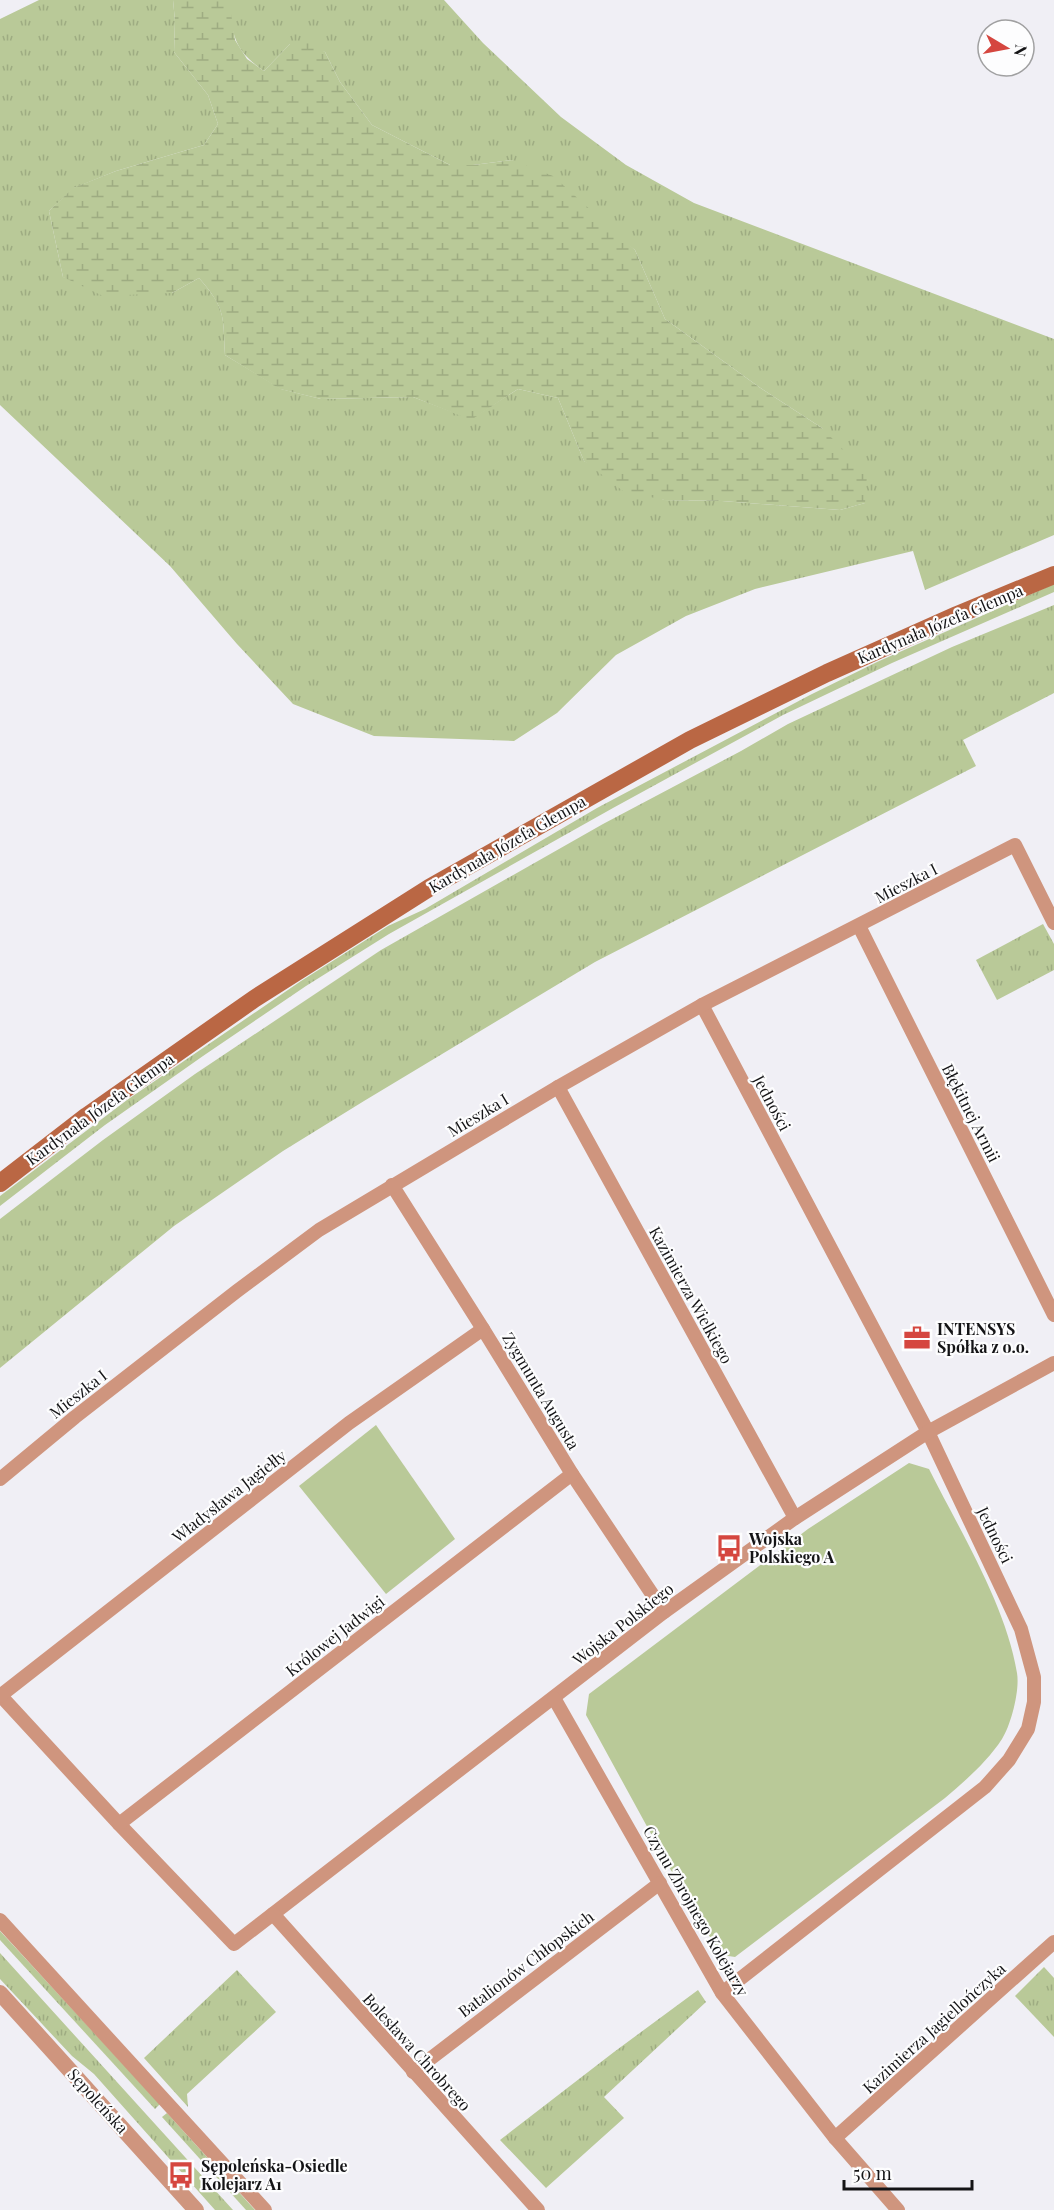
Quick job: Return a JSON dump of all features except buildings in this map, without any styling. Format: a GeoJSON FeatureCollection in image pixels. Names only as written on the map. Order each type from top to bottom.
{"type":"FeatureCollection","features":[{"type":"Feature","properties":{"kind":"main road","name":"Kardynała Józefa Glempa"},"geometry":{"type":"LineString","coordinates":[[0,1183],[87,1116],[254,999],[429,888],[690,740],[827,673],[1054,575]]}},
{"type":"Feature","properties":{"kind":"street","name":"Mieszka I"},"geometry":{"type":"LineString","coordinates":[[0,1479],[75,1417],[319,1230],[558,1087],[702,1005],[1015,845],[1054,923]]}},
{"type":"Feature","properties":{"kind":"street","name":"Błękitnej Armii"},"geometry":{"type":"LineString","coordinates":[[859,926],[1054,1315]]}},
{"type":"Feature","properties":{"kind":"street","name":"Jedności"},"geometry":{"type":"LineString","coordinates":[[702,1005],[927,1432],[1021,1629],[1034,1677],[1034,1702],[1028,1729],[1010,1760],[985,1787],[722,1993]]}},
{"type":"Feature","properties":{"kind":"street","name":"Kazimierza Wielkiego"},"geometry":{"type":"LineString","coordinates":[[558,1087],[795,1518]]}},
{"type":"Feature","properties":{"kind":"street","name":"Zygmunta Augusta"},"geometry":{"type":"LineString","coordinates":[[392,1185],[572,1474],[664,1611]]}},
{"type":"Feature","properties":{"kind":"street","name":"Władysława Jagiełły"},"geometry":{"type":"LineString","coordinates":[[0,1695],[349,1423],[483,1329]]}},
{"type":"Feature","properties":{"kind":"street","name":"Wojska Polskiego"},"geometry":{"type":"LineString","coordinates":[[119,1824],[234,1944],[555,1698],[664,1611],[795,1518],[927,1432],[1054,1363]]}},
{"type":"Feature","properties":{"kind":"street","name":"Królowej Jadwigi"},"geometry":{"type":"LineString","coordinates":[[119,1824],[572,1474]]}},
{"type":"Feature","properties":{"kind":"street"},"geometry":{"type":"LineString","coordinates":[[0,1695],[119,1824]]}},
{"type":"Feature","properties":{"kind":"street","name":"Czynu Zbrojnego Kolejarzy"},"geometry":{"type":"LineString","coordinates":[[555,1698],[722,1993],[835,2138],[898,2210]]}},
{"type":"Feature","properties":{"kind":"street","name":"Batalionów Chłopskich"},"geometry":{"type":"LineString","coordinates":[[413,2072],[660,1883]]}},
{"type":"Feature","properties":{"kind":"street","name":"Bolesława Chrobrego"},"geometry":{"type":"LineString","coordinates":[[273,1914],[538,2210]]}},
{"type":"Feature","properties":{"kind":"street"},"geometry":{"type":"LineString","coordinates":[[0,1920],[265,2210]]}},
{"type":"Feature","properties":{"kind":"street","name":"Kazimierza Jagiellończyka"},"geometry":{"type":"LineString","coordinates":[[835,2138],[1054,1942]]}},
{"type":"Feature","properties":{"kind":"street","name":"Sępoleńska"},"geometry":{"type":"LineString","coordinates":[[0,1993],[196,2210]]}},
{"type":"Feature","properties":{"kind":"green space"},"geometry":{"type":"Polygon","coordinates":[[[39,0],[173,0],[174,52],[208,95],[218,124],[204,145],[116,171],[74,188],[49,211],[63,277],[172,293],[199,278],[219,305],[223,321],[225,355],[281,389],[321,399],[413,397],[471,419],[518,389],[558,398],[584,461],[664,500],[722,501],[840,510],[865,503],[822,428],[759,387],[665,319],[635,250],[512,160],[473,165],[450,165],[372,125],[340,82],[325,52],[290,44],[264,71],[241,50],[234,35],[228,4],[229,0],[444,0],[483,43],[561,117],[626,165],[694,203],[1054,339],[1054,535],[925,590],[913,551],[755,589],[686,616],[616,655],[557,713],[514,741],[374,736],[293,704],[237,644],[170,566],[0,405],[0,19],[39,0]]]}},
{"type":"Feature","properties":{"kind":"green space"},"geometry":{"type":"Polygon","coordinates":[[[173,0],[229,0],[235,40],[247,59],[264,71],[290,44],[304,40],[325,52],[340,82],[372,125],[450,165],[473,165],[512,160],[553,176],[635,250],[665,319],[759,387],[822,428],[867,474],[865,503],[840,510],[722,501],[664,500],[623,491],[584,461],[558,398],[518,389],[471,420],[413,397],[321,399],[280,389],[225,355],[223,322],[219,306],[199,278],[172,293],[103,296],[63,277],[49,211],[73,188],[116,171],[204,145],[218,124],[208,95],[174,52],[173,0]]]}},
{"type":"Feature","properties":{"kind":"green space"},"geometry":{"type":"Polygon","coordinates":[[[1054,584],[1054,592],[892,663],[783,715],[389,934],[306,986],[203,1056],[105,1125],[0,1206],[0,1196],[127,1100],[301,981],[388,926],[425,909],[597,808],[810,695],[877,662],[1054,584]]]}},
{"type":"Feature","properties":{"kind":"green space"},"geometry":{"type":"Polygon","coordinates":[[[1054,605],[1054,693],[963,740],[976,766],[595,962],[364,1101],[283,1151],[174,1226],[0,1368],[0,1219],[103,1140],[195,1074],[381,950],[603,824],[788,724],[952,647],[1054,605]]]}},
{"type":"Feature","properties":{"kind":"green space"},"geometry":{"type":"Polygon","coordinates":[[[1043,924],[1054,944],[1054,970],[997,1000],[976,960],[1043,924]]]}},
{"type":"Feature","properties":{"kind":"green space"},"geometry":{"type":"Polygon","coordinates":[[[376,1425],[455,1539],[386,1594],[299,1486],[376,1425]]]}},
{"type":"Feature","properties":{"kind":"green space"},"geometry":{"type":"Polygon","coordinates":[[[909,1463],[929,1469],[981,1569],[1003,1621],[1018,1680],[1009,1725],[990,1756],[945,1798],[735,1957],[722,1955],[696,1916],[586,1715],[589,1694],[808,1529],[909,1463]]]}},
{"type":"Feature","properties":{"kind":"green space"},"geometry":{"type":"Polygon","coordinates":[[[0,1931],[160,2104],[155,2109],[0,1940],[0,1931]]]}},
{"type":"Feature","properties":{"kind":"green space"},"geometry":{"type":"Polygon","coordinates":[[[0,1953],[233,2210],[215,2210],[94,2074],[72,2056],[0,1979],[0,1953]]]}},
{"type":"Feature","properties":{"kind":"green space"},"geometry":{"type":"Polygon","coordinates":[[[1044,1967],[1054,1978],[1054,2037],[1015,1996],[1044,1967]]]}},
{"type":"Feature","properties":{"kind":"green space"},"geometry":{"type":"Polygon","coordinates":[[[237,1970],[276,2012],[187,2094],[188,2107],[144,2058],[237,1970]]]}},
{"type":"Feature","properties":{"kind":"green space"},"geometry":{"type":"Polygon","coordinates":[[[698,1990],[706,2002],[604,2097],[624,2118],[546,2188],[500,2140],[698,1990]]]}},
{"type":"Feature","properties":{"kind":"green space"},"geometry":{"type":"Polygon","coordinates":[[[167,2113],[255,2210],[246,2210],[162,2117],[167,2113]]]}},
{"type":"Feature","properties":{"kind":"place","name":"INTENSYS Spółka z o.o."},"geometry":{"type":"Point","coordinates":[917,1338]}},
{"type":"Feature","properties":{"kind":"place","name":"Wojska Polskiego A"},"geometry":{"type":"Point","coordinates":[729,1548]}},
{"type":"Feature","properties":{"kind":"place","name":"Sępoleńska-Osiedle Kolejarz A1"},"geometry":{"type":"Point","coordinates":[181,2175]}}]}
